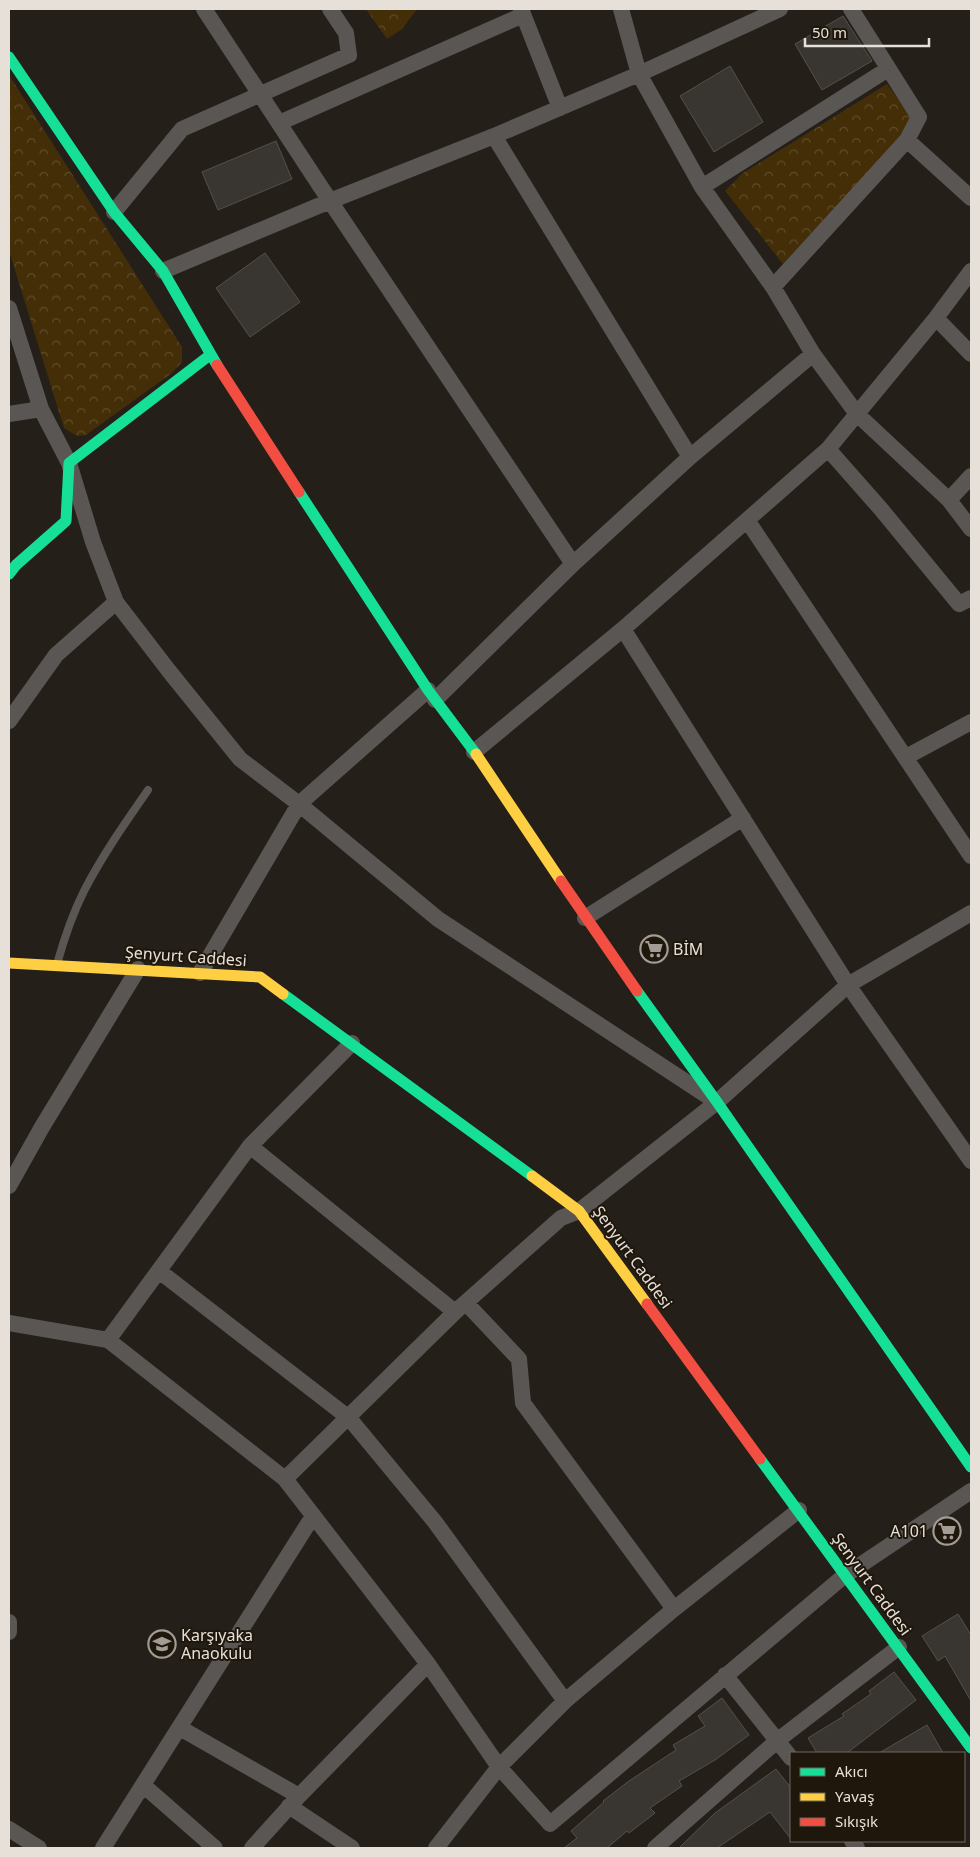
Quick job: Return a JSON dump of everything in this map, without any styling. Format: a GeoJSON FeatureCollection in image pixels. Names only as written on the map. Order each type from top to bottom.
{"type":"FeatureCollection","features":[{"type":"Feature","properties":{"kind":"street"},"geometry":{"type":"LineString","coordinates":[[204,9],[573,564]]}},
{"type":"Feature","properties":{"kind":"street"},"geometry":{"type":"LineString","coordinates":[[114,212],[182,128],[349,55],[346,33],[330,9]]}},
{"type":"Feature","properties":{"kind":"street"},"geometry":{"type":"LineString","coordinates":[[621,9],[639,74],[702,187],[773,287],[813,354],[857,414],[949,500],[971,529]]}},
{"type":"Feature","properties":{"kind":"street"},"geometry":{"type":"LineString","coordinates":[[163,271],[560,108],[780,9]]}},
{"type":"Feature","properties":{"kind":"street"},"geometry":{"type":"LineString","coordinates":[[773,287],[906,140],[920,117],[851,9]]}},
{"type":"Feature","properties":{"kind":"street"},"geometry":{"type":"LineString","coordinates":[[279,123],[522,12],[560,108]]}},
{"type":"Feature","properties":{"kind":"street"},"geometry":{"type":"LineString","coordinates":[[9,57],[114,212],[163,271],[210,355],[432,694],[474,752],[585,918],[717,1102],[971,1467]]}},
{"type":"Feature","properties":{"kind":"street"},"geometry":{"type":"LineString","coordinates":[[702,187],[888,69]]}},
{"type":"Feature","properties":{"kind":"street"},"geometry":{"type":"LineString","coordinates":[[494,136],[690,458]]}},
{"type":"Feature","properties":{"kind":"street"},"geometry":{"type":"LineString","coordinates":[[906,140],[971,198]]}},
{"type":"Feature","properties":{"kind":"street"},"geometry":{"type":"LineString","coordinates":[[474,752],[623,629],[828,449],[936,318],[971,271]]}},
{"type":"Feature","properties":{"kind":"street"},"geometry":{"type":"LineString","coordinates":[[9,308],[41,409],[69,463],[93,542],[116,602],[168,671],[240,759],[299,804],[438,919],[717,1102]]}},
{"type":"Feature","properties":{"kind":"street"},"geometry":{"type":"LineString","coordinates":[[936,318],[971,354]]}},
{"type":"Feature","properties":{"kind":"street"},"geometry":{"type":"LineString","coordinates":[[200,973],[299,804],[432,694],[690,458],[813,354]]}},
{"type":"Feature","properties":{"kind":"street"},"geometry":{"type":"LineString","coordinates":[[9,574],[16,565],[66,521],[69,463],[210,355]]}},
{"type":"Feature","properties":{"kind":"street"},"geometry":{"type":"LineString","coordinates":[[9,414],[41,409]]}},
{"type":"Feature","properties":{"kind":"street"},"geometry":{"type":"LineString","coordinates":[[828,449],[880,508],[959,604],[971,598]]}},
{"type":"Feature","properties":{"kind":"street"},"geometry":{"type":"LineString","coordinates":[[949,500],[971,476]]}},
{"type":"Feature","properties":{"kind":"street"},"geometry":{"type":"LineString","coordinates":[[747,520],[971,856]]}},
{"type":"Feature","properties":{"kind":"street"},"geometry":{"type":"LineString","coordinates":[[9,720],[56,655],[116,602]]}},
{"type":"Feature","properties":{"kind":"street"},"geometry":{"type":"LineString","coordinates":[[623,629],[848,985],[971,1161]]}},
{"type":"Feature","properties":{"kind":"street"},"geometry":{"type":"LineString","coordinates":[[906,757],[971,722]]}},
{"type":"Feature","properties":{"kind":"street"},"geometry":{"type":"LineString","coordinates":[[585,918],[743,818]]}},
{"type":"Feature","properties":{"kind":"street"},"geometry":{"type":"LineString","coordinates":[[285,1479],[460,1308],[561,1218],[579,1212],[717,1102],[848,985],[971,913]]}},
{"type":"Feature","properties":{"kind":"street","name":"Şenyurt Caddesi"},"geometry":{"type":"LineString","coordinates":[[9,963],[260,977],[579,1212],[799,1510],[844,1576],[971,1748]]}},
{"type":"Feature","properties":{"kind":"street"},"geometry":{"type":"LineString","coordinates":[[9,1186],[42,1126],[138,969]]}},
{"type":"Feature","properties":{"kind":"street"},"geometry":{"type":"LineString","coordinates":[[108,1340],[250,1146],[352,1043]]}},
{"type":"Feature","properties":{"kind":"street"},"geometry":{"type":"LineString","coordinates":[[250,1146],[460,1308],[519,1359],[523,1403],[674,1609]]}},
{"type":"Feature","properties":{"kind":"street"},"geometry":{"type":"LineString","coordinates":[[159,1271],[349,1418],[435,1522],[565,1701]]}},
{"type":"Feature","properties":{"kind":"street"},"geometry":{"type":"LineString","coordinates":[[9,1323],[108,1340],[285,1479],[428,1664],[500,1767],[550,1824],[844,1576],[971,1491]]}},
{"type":"Feature","properties":{"kind":"street"},"geometry":{"type":"LineString","coordinates":[[436,1848],[500,1767],[565,1701],[674,1609],[799,1510]]}},
{"type":"Feature","properties":{"kind":"street"},"geometry":{"type":"LineString","coordinates":[[103,1848],[314,1516]]}},
{"type":"Feature","properties":{"kind":"street"},"geometry":{"type":"LineString","coordinates":[[9,1622],[9,1632]]}},
{"type":"Feature","properties":{"kind":"street"},"geometry":{"type":"LineString","coordinates":[[655,1848],[778,1740],[898,1647]]}},
{"type":"Feature","properties":{"kind":"street"},"geometry":{"type":"LineString","coordinates":[[252,1848],[294,1801],[428,1664]]}},
{"type":"Feature","properties":{"kind":"street"},"geometry":{"type":"LineString","coordinates":[[725,1675],[790,1757]]}},
{"type":"Feature","properties":{"kind":"street"},"geometry":{"type":"LineString","coordinates":[[180,1728],[294,1801],[352,1848]]}},
{"type":"Feature","properties":{"kind":"street"},"geometry":{"type":"LineString","coordinates":[[143,1785],[215,1848]]}},
{"type":"Feature","properties":{"kind":"street"},"geometry":{"type":"LineString","coordinates":[[13,1838],[39,1848]]}},
{"type":"Feature","properties":{"kind":"lane"},"geometry":{"type":"LineString","coordinates":[[56,966],[74,913],[87,885],[106,851],[148,790]]}},
{"type":"Feature","properties":{"kind":"green space"},"geometry":{"type":"Polygon","coordinates":[[[366,9],[417,9],[402,29],[387,39],[366,9]]]}},
{"type":"Feature","properties":{"kind":"green space"},"geometry":{"type":"Polygon","coordinates":[[[9,75],[182,347],[182,362],[172,373],[86,435],[77,436],[64,428],[9,251],[9,75]]]}},
{"type":"Feature","properties":{"kind":"green space"},"geometry":{"type":"Polygon","coordinates":[[[887,84],[915,122],[783,264],[725,191],[743,173],[887,84]]]}},
{"type":"Feature","properties":{"kind":"building"},"geometry":{"type":"Polygon","coordinates":[[[843,16],[872,61],[822,90],[795,44],[843,16]]]}},
{"type":"Feature","properties":{"kind":"building"},"geometry":{"type":"Polygon","coordinates":[[[730,66],[763,122],[714,152],[680,96],[730,66]]]}},
{"type":"Feature","properties":{"kind":"building"},"geometry":{"type":"Polygon","coordinates":[[[276,141],[292,179],[218,210],[202,172],[276,141]]]}},
{"type":"Feature","properties":{"kind":"building"},"geometry":{"type":"Polygon","coordinates":[[[265,253],[300,302],[250,337],[216,288],[265,253]]]}},
{"type":"Feature","properties":{"kind":"building"},"geometry":{"type":"Polygon","coordinates":[[[958,1614],[971,1635],[971,1701],[945,1656],[938,1661],[922,1636],[958,1614]]]}},
{"type":"Feature","properties":{"kind":"building"},"geometry":{"type":"Polygon","coordinates":[[[894,1672],[916,1700],[848,1752],[816,1752],[808,1738],[844,1716],[842,1714],[871,1694],[869,1691],[894,1672]]]}},
{"type":"Feature","properties":{"kind":"building"},"geometry":{"type":"Polygon","coordinates":[[[722,1698],[749,1735],[715,1760],[679,1781],[682,1786],[650,1808],[655,1813],[629,1833],[627,1831],[607,1848],[564,1848],[577,1838],[571,1831],[603,1801],[629,1781],[676,1750],[673,1745],[705,1726],[698,1716],[722,1698]]]}},
{"type":"Feature","properties":{"kind":"building"},"geometry":{"type":"Polygon","coordinates":[[[927,1725],[942,1752],[881,1752],[927,1725]]]}},
{"type":"Feature","properties":{"kind":"building"},"geometry":{"type":"Polygon","coordinates":[[[776,1769],[790,1787],[790,1838],[770,1812],[717,1848],[679,1848],[715,1813],[776,1769]]]}},
{"type":"Feature","properties":{"kind":"traffic: fast"},"geometry":{"type":"LineString","coordinates":[[9,57],[114,212],[163,271],[217,365]]}},
{"type":"Feature","properties":{"kind":"traffic: fast"},"geometry":{"type":"LineString","coordinates":[[9,574],[16,565],[66,521],[69,463],[210,355]]}},
{"type":"Feature","properties":{"kind":"traffic: fast"},"geometry":{"type":"LineString","coordinates":[[299,492],[428,690],[476,754]]}},
{"type":"Feature","properties":{"kind":"traffic: fast"},"geometry":{"type":"LineString","coordinates":[[637,991],[717,1102],[971,1467]]}},
{"type":"Feature","properties":{"kind":"traffic: fast"},"geometry":{"type":"LineString","coordinates":[[283,994],[532,1176]]}},
{"type":"Feature","properties":{"kind":"traffic: fast"},"geometry":{"type":"LineString","coordinates":[[760,1459],[971,1748]]}},
{"type":"Feature","properties":{"kind":"traffic: slow"},"geometry":{"type":"LineString","coordinates":[[476,754],[561,881]]}},
{"type":"Feature","properties":{"kind":"traffic: slow"},"geometry":{"type":"LineString","coordinates":[[9,963],[260,977],[283,994]]}},
{"type":"Feature","properties":{"kind":"traffic: slow"},"geometry":{"type":"LineString","coordinates":[[532,1176],[579,1211],[647,1304]]}},
{"type":"Feature","properties":{"kind":"traffic: jam"},"geometry":{"type":"LineString","coordinates":[[217,365],[299,492]]}},
{"type":"Feature","properties":{"kind":"traffic: jam"},"geometry":{"type":"LineString","coordinates":[[561,881],[637,991]]}},
{"type":"Feature","properties":{"kind":"traffic: jam"},"geometry":{"type":"LineString","coordinates":[[647,1304],[760,1459]]}},
{"type":"Feature","properties":{"kind":"place","name":"BİM"},"geometry":{"type":"Point","coordinates":[654,949]}},
{"type":"Feature","properties":{"kind":"place","name":"A101"},"geometry":{"type":"Point","coordinates":[947,1531]}},
{"type":"Feature","properties":{"kind":"place","name":"Karşıyaka Anaokulu"},"geometry":{"type":"Point","coordinates":[162,1644]}}]}
